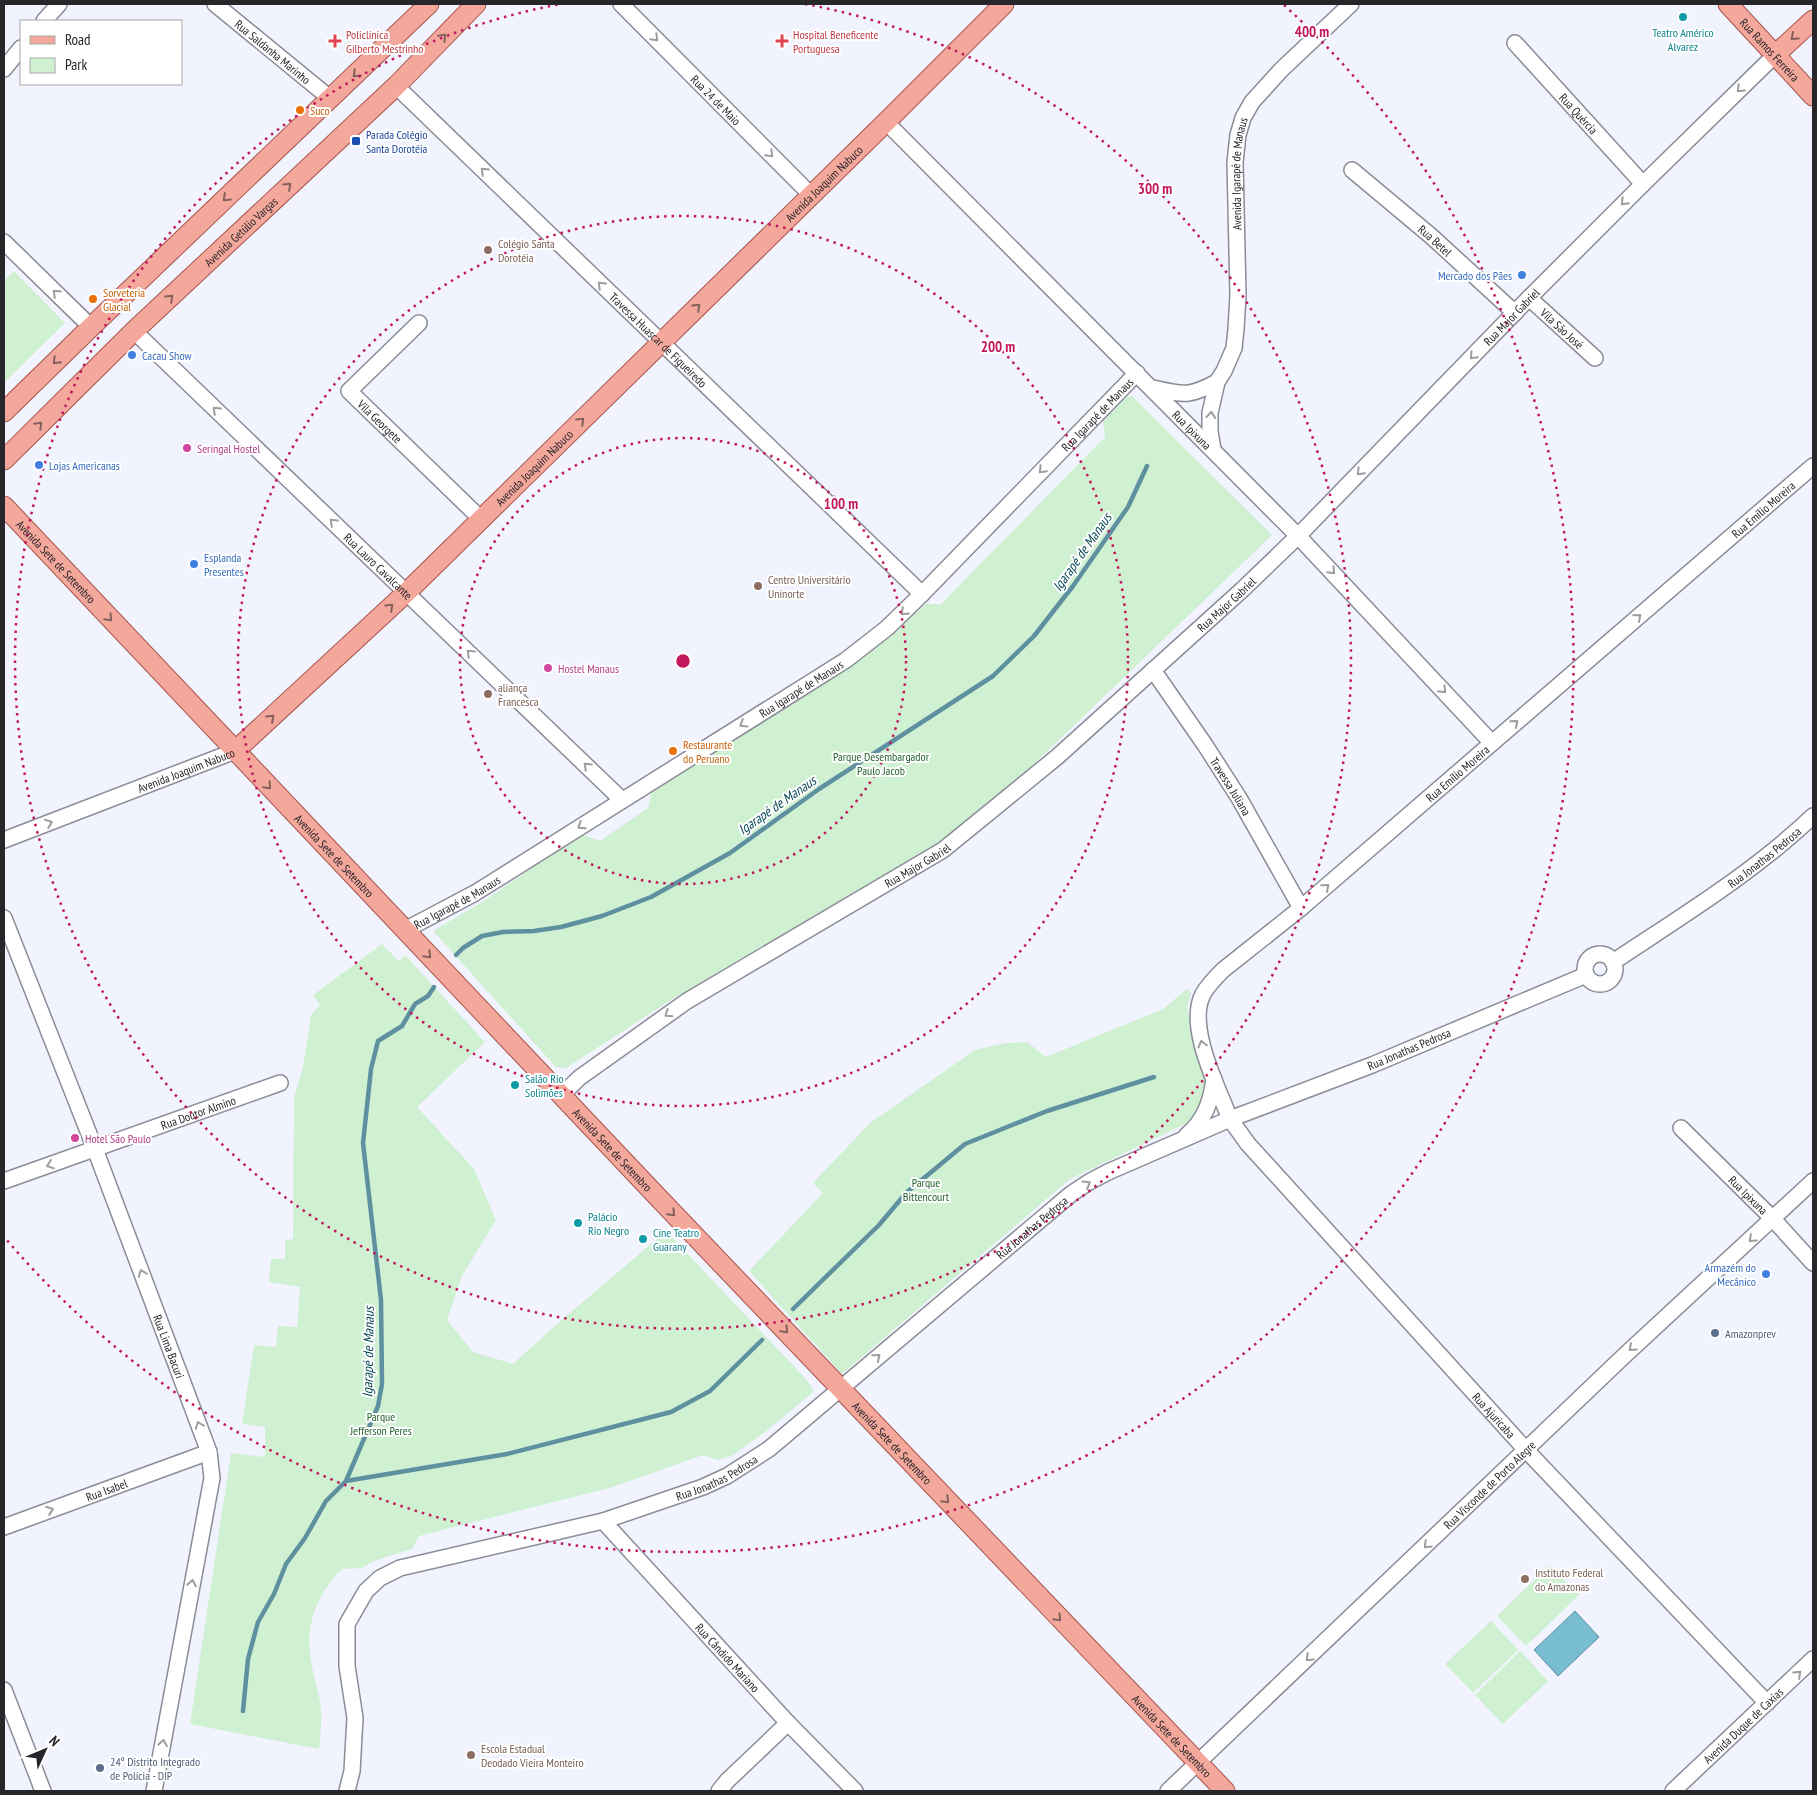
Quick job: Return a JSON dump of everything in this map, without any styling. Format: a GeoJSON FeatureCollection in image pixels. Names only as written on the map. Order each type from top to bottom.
{"type":"FeatureCollection","features":[{"type":"Feature","properties":{"kind":"main road"},"geometry":{"type":"LineString","coordinates":[[4,412],[91,326],[429,4]]}},
{"type":"Feature","properties":{"kind":"main road","name":"Avenida Getúlio Vargas"},"geometry":{"type":"LineString","coordinates":[[4,460],[134,331],[396,86],[476,4]]}},
{"type":"Feature","properties":{"kind":"main road","name":"Avenida Joaquim Nabuco"},"geometry":{"type":"LineString","coordinates":[[235,751],[406,592],[811,196],[1004,4]]}},
{"type":"Feature","properties":{"kind":"main road","name":"Rua Ramos Ferreira"},"geometry":{"type":"LineString","coordinates":[[1728,4],[1813,96]]}},
{"type":"Feature","properties":{"kind":"main road","name":"Rua Major Gabriel"},"geometry":{"type":"LineString","coordinates":[[1775,54],[1813,20]]}},
{"type":"Feature","properties":{"kind":"main road","name":"Avenida Sete de Setembro"},"geometry":{"type":"LineString","coordinates":[[4,506],[840,1389],[1225,1791]]}},
{"type":"Feature","properties":{"kind":"street"},"geometry":{"type":"LineString","coordinates":[[45,20],[59,4]]}},
{"type":"Feature","properties":{"kind":"street","name":"Rua Saldanha Marinho"},"geometry":{"type":"LineString","coordinates":[[215,4],[331,99]]}},
{"type":"Feature","properties":{"kind":"street","name":"Rua 24 de Maio"},"geometry":{"type":"LineString","coordinates":[[621,4],[811,196]]}},
{"type":"Feature","properties":{"kind":"street","name":"Avenida Igarapé de Manaus"},"geometry":{"type":"LineString","coordinates":[[1213,448],[1210,432],[1210,413],[1217,382],[1234,348],[1236,329],[1238,295],[1235,162],[1238,135],[1252,102],[1282,69],[1351,4]]}},
{"type":"Feature","properties":{"kind":"street","name":"Rua Quércia"},"geometry":{"type":"LineString","coordinates":[[1515,42],[1643,184]]}},
{"type":"Feature","properties":{"kind":"street"},"geometry":{"type":"LineString","coordinates":[[4,69],[20,49]]}},
{"type":"Feature","properties":{"kind":"street","name":"Rua Major Gabriel"},"geometry":{"type":"LineString","coordinates":[[562,1095],[579,1078],[687,1001],[942,850],[1057,757],[1298,536],[1529,298],[1775,54]]}},
{"type":"Feature","properties":{"kind":"street","name":"Travessa Huascar de Figueiredo"},"geometry":{"type":"LineString","coordinates":[[396,86],[922,594]]}},
{"type":"Feature","properties":{"kind":"street","name":"Rua Ipixuna"},"geometry":{"type":"LineString","coordinates":[[886,122],[1213,448],[1492,743]]}},
{"type":"Feature","properties":{"kind":"street","name":"Rua Betel"},"geometry":{"type":"LineString","coordinates":[[1352,170],[1431,236],[1515,313]]}},
{"type":"Feature","properties":{"kind":"street"},"geometry":{"type":"LineString","coordinates":[[4,242],[91,326]]}},
{"type":"Feature","properties":{"kind":"street","name":"Vila São José"},"geometry":{"type":"LineString","coordinates":[[1529,298],[1595,358]]}},
{"type":"Feature","properties":{"kind":"street","name":"Vila Georgete"},"geometry":{"type":"LineString","coordinates":[[419,323],[349,391],[481,519]]}},
{"type":"Feature","properties":{"kind":"street","name":"Rua Lauro Cavalcante"},"geometry":{"type":"LineString","coordinates":[[134,331],[622,800]]}},
{"type":"Feature","properties":{"kind":"street","name":"Rua Igarapé de Manaus"},"geometry":{"type":"LineString","coordinates":[[405,930],[475,893],[846,660],[887,628],[922,594],[1137,372]]}},
{"type":"Feature","properties":{"kind":"street"},"geometry":{"type":"LineString","coordinates":[[1153,388],[1179,394],[1197,392],[1217,382]]}},
{"type":"Feature","properties":{"kind":"street","name":"Rua Emílio Moreira"},"geometry":{"type":"LineString","coordinates":[[1228,1120],[1205,1055],[1199,1032],[1199,1012],[1203,995],[1223,970],[1301,908],[1813,466]]}},
{"type":"Feature","properties":{"kind":"street","name":"Travessa Juliana"},"geometry":{"type":"LineString","coordinates":[[1153,670],[1239,798],[1301,908]]}},
{"type":"Feature","properties":{"kind":"street","name":"Avenida Joaquim Nabuco"},"geometry":{"type":"LineString","coordinates":[[4,840],[235,751]]}},
{"type":"Feature","properties":{"kind":"street","name":"Rua Jonathas Pedrosa"},"geometry":{"type":"LineString","coordinates":[[1613,962],[1724,888],[1784,843],[1813,816]]}},
{"type":"Feature","properties":{"kind":"street","name":"Rua Lima Bacuri"},"geometry":{"type":"LineString","coordinates":[[4,918],[96,1149],[209,1452],[212,1478],[154,1791]]}},
{"type":"Feature","properties":{"kind":"street"},"geometry":{"type":"LineString","coordinates":[[1596,954],[1606,955],[1613,962],[1615,966],[1614,976],[1607,983],[1597,984],[1592,982],[1586,975],[1585,965],[1591,956],[1596,954]]}},
{"type":"Feature","properties":{"kind":"street","name":"Rua Jonathas Pedrosa"},"geometry":{"type":"LineString","coordinates":[[347,1791],[352,1771],[356,1718],[347,1666],[347,1624],[366,1591],[380,1578],[400,1568],[603,1521],[679,1496],[727,1476],[769,1449],[1071,1194],[1089,1182],[1228,1120],[1372,1065],[1586,975]]}},
{"type":"Feature","properties":{"kind":"street","name":"Rua Jonathas Pedrosa"},"geometry":{"type":"LineString","coordinates":[[1180,1141],[1195,1128],[1205,1114],[1211,1098],[1214,1078]]}},
{"type":"Feature","properties":{"kind":"street","name":"Rua Doutor Almino"},"geometry":{"type":"LineString","coordinates":[[4,1181],[280,1083]]}},
{"type":"Feature","properties":{"kind":"street","name":"Rua Ajuricaba"},"geometry":{"type":"LineString","coordinates":[[1228,1120],[1526,1450],[1767,1703]]}},
{"type":"Feature","properties":{"kind":"street","name":"Rua Ipixuna"},"geometry":{"type":"LineString","coordinates":[[1681,1128],[1773,1219],[1813,1263]]}},
{"type":"Feature","properties":{"kind":"street","name":"Rua Visconde de Porto Alegre"},"geometry":{"type":"LineString","coordinates":[[1168,1791],[1625,1355],[1813,1181]]}},
{"type":"Feature","properties":{"kind":"street","name":"Rua Isabel"},"geometry":{"type":"LineString","coordinates":[[4,1527],[209,1452]]}},
{"type":"Feature","properties":{"kind":"street","name":"Rua Cândido Mariano"},"geometry":{"type":"LineString","coordinates":[[603,1521],[788,1723],[855,1791]]}},
{"type":"Feature","properties":{"kind":"street","name":"Avenida Duque de Caxias"},"geometry":{"type":"LineString","coordinates":[[1673,1791],[1813,1660]]}},
{"type":"Feature","properties":{"kind":"street"},"geometry":{"type":"LineString","coordinates":[[4,1690],[42,1791]]}},
{"type":"Feature","properties":{"kind":"street"},"geometry":{"type":"LineString","coordinates":[[719,1791],[733,1775],[788,1723]]}},
{"type":"Feature","properties":{"kind":"green space"},"geometry":{"type":"Polygon","coordinates":[[[14,271],[65,323],[4,383],[4,281],[14,271]]]}},
{"type":"Feature","properties":{"kind":"green space","name":"Parque Desembargador Paulo Jacob"},"geometry":{"type":"Polygon","coordinates":[[[1132,396],[1272,535],[1009,788],[936,844],[671,1000],[566,1068],[556,1067],[433,931],[487,899],[581,834],[600,841],[648,808],[652,791],[862,658],[926,604],[941,604],[1105,437],[1103,419],[1123,398],[1132,396]]]}},
{"type":"Feature","properties":{"kind":"green space","name":"Parque Jefferson Peres"},"geometry":{"type":"Polygon","coordinates":[[[382,944],[399,961],[405,955],[485,1042],[417,1107],[474,1169],[496,1220],[462,1276],[447,1320],[473,1352],[513,1364],[666,1231],[804,1377],[813,1389],[812,1393],[765,1432],[733,1455],[718,1460],[703,1455],[613,1487],[419,1536],[412,1549],[374,1561],[362,1568],[342,1569],[321,1596],[310,1629],[310,1653],[321,1708],[319,1749],[190,1724],[231,1453],[265,1457],[265,1427],[242,1424],[254,1345],[276,1347],[278,1326],[297,1327],[300,1287],[269,1282],[271,1259],[285,1259],[285,1240],[293,1239],[294,1097],[303,1068],[311,1015],[320,1005],[313,995],[382,944]]]}},
{"type":"Feature","properties":{"kind":"green space","name":"Parque Bittencourt"},"geometry":{"type":"Polygon","coordinates":[[[1187,989],[1191,993],[1187,1007],[1207,1084],[1198,1118],[1070,1179],[842,1374],[749,1271],[823,1193],[813,1183],[870,1123],[975,1050],[1005,1043],[1027,1042],[1046,1057],[1163,1009],[1187,989]]]}},
{"type":"Feature","properties":{"kind":"green space"},"geometry":{"type":"Polygon","coordinates":[[[1550,1565],[1579,1595],[1526,1646],[1497,1616],[1550,1565]]]}},
{"type":"Feature","properties":{"kind":"green space"},"geometry":{"type":"Polygon","coordinates":[[[1491,1621],[1518,1650],[1473,1693],[1445,1664],[1491,1621]]]}},
{"type":"Feature","properties":{"kind":"green space"},"geometry":{"type":"Polygon","coordinates":[[[1520,1651],[1548,1681],[1503,1724],[1475,1695],[1520,1651]]]}},
{"type":"Feature","properties":{"kind":"water"},"geometry":{"type":"Polygon","coordinates":[[[1575,1611],[1599,1637],[1558,1676],[1534,1650],[1575,1611]]]}},
{"type":"Feature","properties":{"kind":"waterway","name":"Igarapé de Manaus"},"geometry":{"type":"LineString","coordinates":[[456,955],[463,948],[482,936],[503,932],[534,931],[561,927],[602,916],[651,897],[730,853],[819,789],[993,676],[1034,636],[1073,586],[1128,507],[1147,466]]}},
{"type":"Feature","properties":{"kind":"waterway","name":"Igarapé de Manaus"},"geometry":{"type":"LineString","coordinates":[[243,1711],[248,1659],[258,1622],[274,1594],[286,1564],[305,1538],[326,1501],[346,1481],[378,1406],[382,1384],[381,1300],[363,1143],[371,1069],[378,1041],[402,1026],[415,1004],[428,996],[434,987]]}},
{"type":"Feature","properties":{"kind":"waterway"},"geometry":{"type":"LineString","coordinates":[[793,1309],[879,1225],[906,1193],[965,1144],[1047,1111],[1154,1077]]}},
{"type":"Feature","properties":{"kind":"waterway"},"geometry":{"type":"LineString","coordinates":[[346,1481],[507,1454],[671,1412],[710,1391],[762,1340]]}},
{"type":"Feature","properties":{"kind":"place","name":"Teatro Américo Alvarez"},"geometry":{"type":"Point","coordinates":[1683,17]}},
{"type":"Feature","properties":{"kind":"place","name":"Policlínica Gilberto Mestrinho"},"geometry":{"type":"Point","coordinates":[335,41]}},
{"type":"Feature","properties":{"kind":"place","name":"Hospital Beneficente Portuguesa"},"geometry":{"type":"Point","coordinates":[782,41]}},
{"type":"Feature","properties":{"kind":"place","name":"Suco"},"geometry":{"type":"Point","coordinates":[300,110]}},
{"type":"Feature","properties":{"kind":"place","name":"Parada Colégio Santa Dorotéia"},"geometry":{"type":"Point","coordinates":[356,141]}},
{"type":"Feature","properties":{"kind":"place","name":"Colégio Santa Dorotéia"},"geometry":{"type":"Point","coordinates":[488,250]}},
{"type":"Feature","properties":{"kind":"place","name":"Mercado dos Pães"},"geometry":{"type":"Point","coordinates":[1522,275]}},
{"type":"Feature","properties":{"kind":"place","name":"Sorveteria Glacial"},"geometry":{"type":"Point","coordinates":[93,299]}},
{"type":"Feature","properties":{"kind":"place","name":"Cacau Show"},"geometry":{"type":"Point","coordinates":[132,355]}},
{"type":"Feature","properties":{"kind":"place","name":"Seringal Hostel"},"geometry":{"type":"Point","coordinates":[187,448]}},
{"type":"Feature","properties":{"kind":"place","name":"Lojas Americanas"},"geometry":{"type":"Point","coordinates":[39,465]}},
{"type":"Feature","properties":{"kind":"place","name":"Esplanda Presentes"},"geometry":{"type":"Point","coordinates":[194,564]}},
{"type":"Feature","properties":{"kind":"place","name":"Centro Universitário Uninorte"},"geometry":{"type":"Point","coordinates":[758,586]}},
{"type":"Feature","properties":{"kind":"place","name":"Hostel Manaus"},"geometry":{"type":"Point","coordinates":[548,668]}},
{"type":"Feature","properties":{"kind":"place","name":"aliança Francesca"},"geometry":{"type":"Point","coordinates":[488,694]}},
{"type":"Feature","properties":{"kind":"place","name":"Restaurante do Peruano"},"geometry":{"type":"Point","coordinates":[673,751]}},
{"type":"Feature","properties":{"kind":"place","name":"Salão Rio Solimões"},"geometry":{"type":"Point","coordinates":[515,1085]}},
{"type":"Feature","properties":{"kind":"place","name":"Hotel São Paulo"},"geometry":{"type":"Point","coordinates":[75,1138]}},
{"type":"Feature","properties":{"kind":"place","name":"Palácio Rio Negro"},"geometry":{"type":"Point","coordinates":[578,1223]}},
{"type":"Feature","properties":{"kind":"place","name":"Cine Teatro Guarany"},"geometry":{"type":"Point","coordinates":[643,1239]}},
{"type":"Feature","properties":{"kind":"place","name":"Armazém do Mecânico"},"geometry":{"type":"Point","coordinates":[1766,1274]}},
{"type":"Feature","properties":{"kind":"place","name":"Amazonprev"},"geometry":{"type":"Point","coordinates":[1715,1333]}},
{"type":"Feature","properties":{"kind":"place","name":"Instituto Federal do Amazonas"},"geometry":{"type":"Point","coordinates":[1525,1579]}},
{"type":"Feature","properties":{"kind":"place","name":"Escola Estadual Deodado Vieira Monteiro"},"geometry":{"type":"Point","coordinates":[471,1755]}},
{"type":"Feature","properties":{"kind":"place","name":"24º Distrito Integrado de Polícia - DIP"},"geometry":{"type":"Point","coordinates":[100,1768]}}]}
